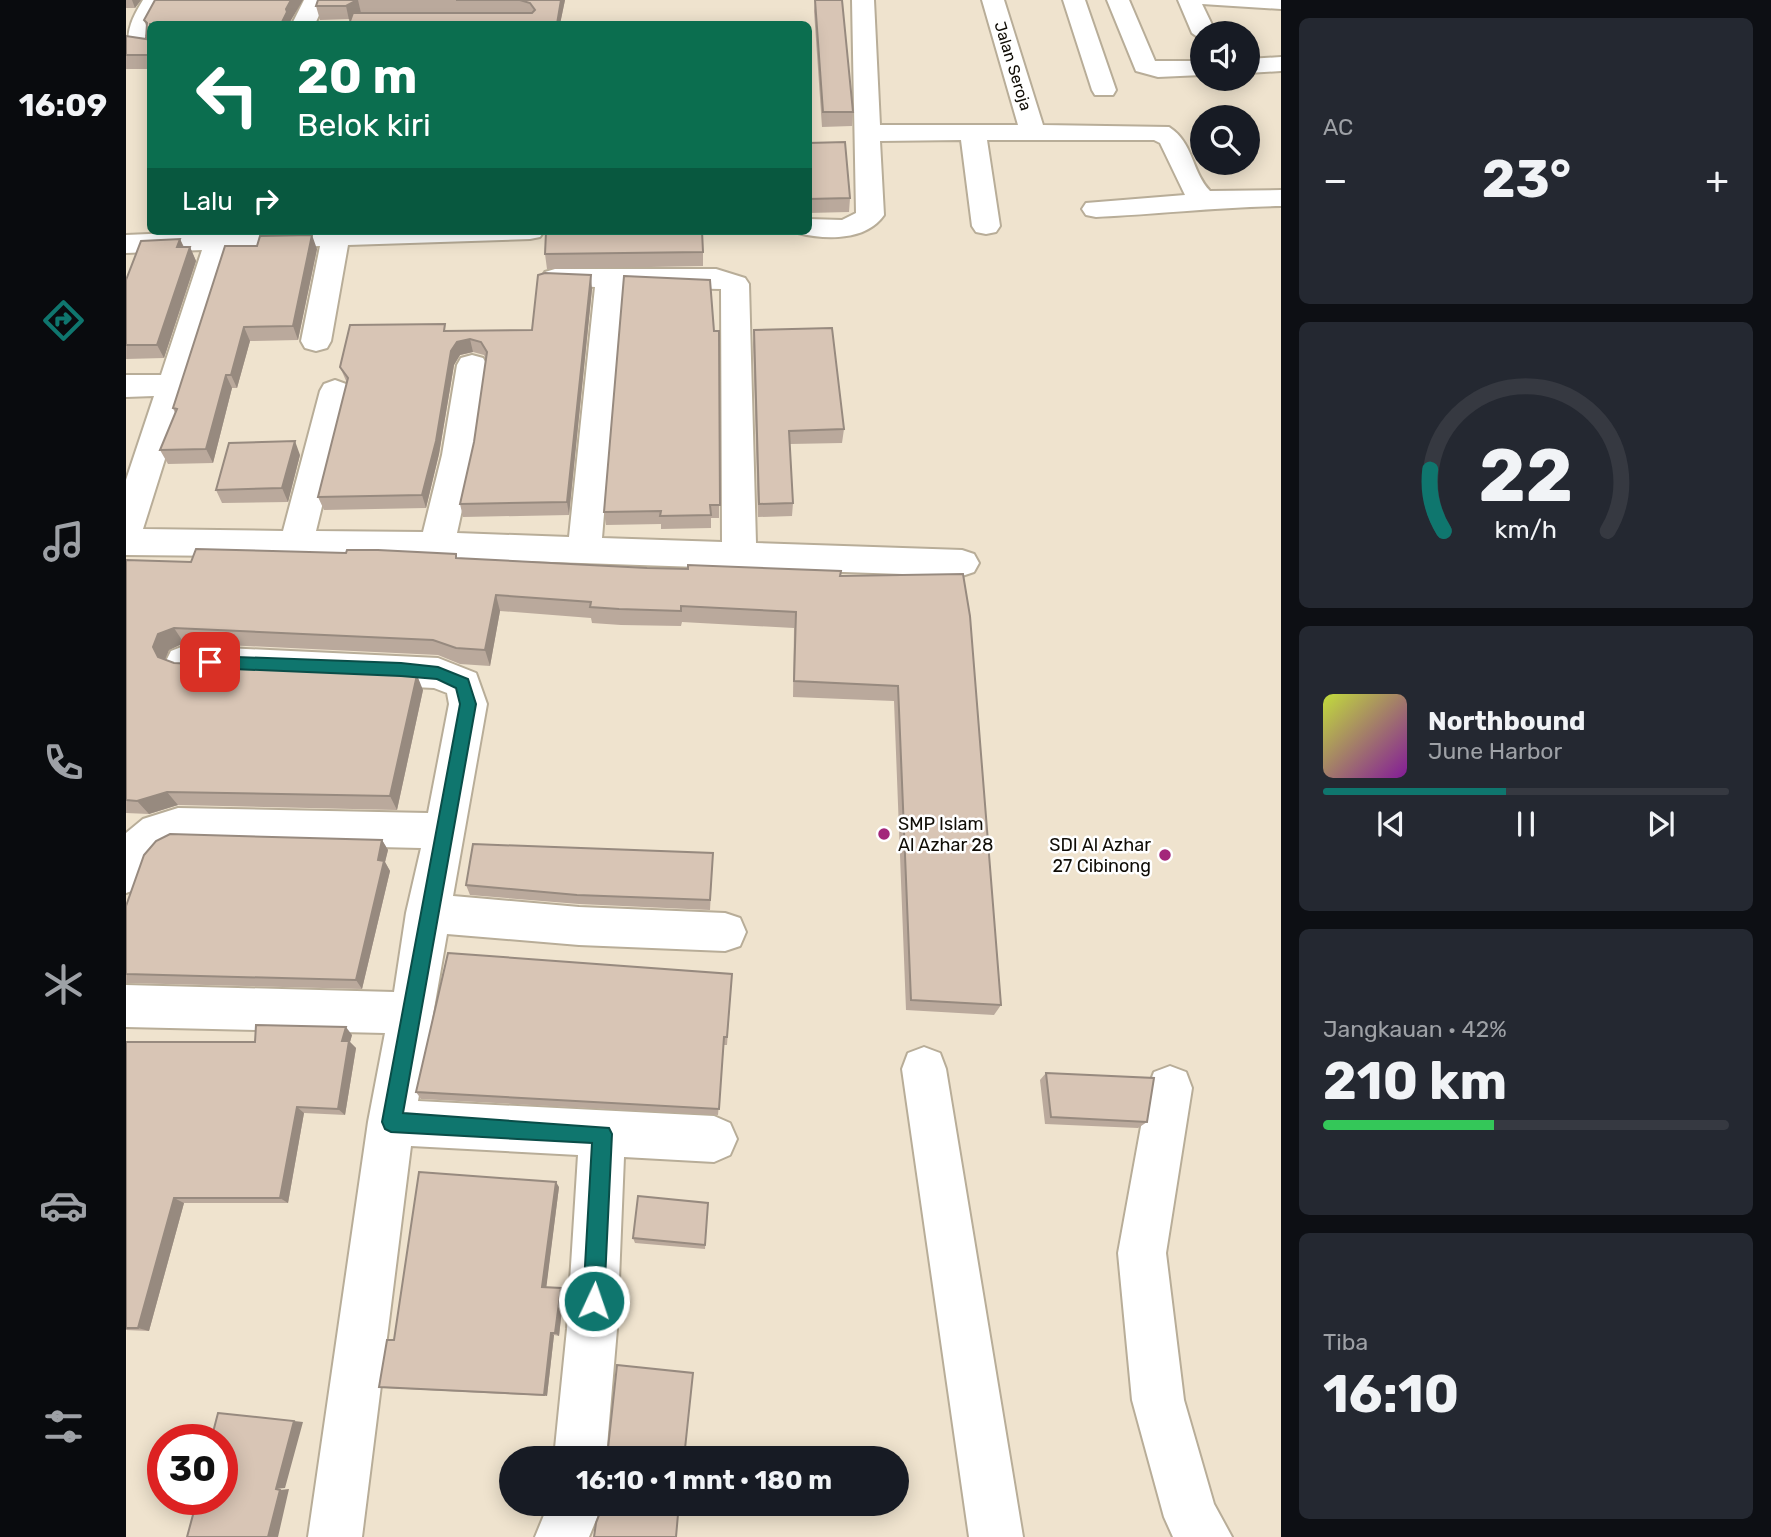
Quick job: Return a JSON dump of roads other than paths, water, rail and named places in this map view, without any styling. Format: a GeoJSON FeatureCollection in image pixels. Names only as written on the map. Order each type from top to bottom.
{"type":"FeatureCollection","features":[{"type":"Feature","properties":{"kind":"street"},"geometry":{"type":"LineString","coordinates":[[147,44],[136,43],[133,36],[153,0]]}},
{"type":"Feature","properties":{"kind":"street"},"geometry":{"type":"LineString","coordinates":[[305,21],[315,0]]}},
{"type":"Feature","properties":{"kind":"street"},"geometry":{"type":"LineString","coordinates":[[812,227],[855,227],[865,223],[870,215],[863,0]]}},
{"type":"Feature","properties":{"kind":"street","name":"Jalan Seroja"},"geometry":{"type":"LineString","coordinates":[[993,0],[1033,132]]}},
{"type":"Feature","properties":{"kind":"street"},"geometry":{"type":"LineString","coordinates":[[1074,0],[1104,90]]}},
{"type":"Feature","properties":{"kind":"street"},"geometry":{"type":"LineString","coordinates":[[1118,0],[1145,66],[1158,70],[1190,69]]}},
{"type":"Feature","properties":{"kind":"street"},"geometry":{"type":"LineString","coordinates":[[1189,0],[1199,21]]}},
{"type":"Feature","properties":{"kind":"street"},"geometry":{"type":"LineString","coordinates":[[1211,0],[1272,9]]}},
{"type":"Feature","properties":{"kind":"street"},"geometry":{"type":"LineString","coordinates":[[1260,65],[1281,64]]}},
{"type":"Feature","properties":{"kind":"street"},"geometry":{"type":"LineString","coordinates":[[867,133],[1160,132],[1171,137],[1176,144],[1185,178],[1203,198],[1214,201],[1281,198]]}},
{"type":"Feature","properties":{"kind":"street"},"geometry":{"type":"LineString","coordinates":[[973,133],[986,226]]}},
{"type":"Feature","properties":{"kind":"street"},"geometry":{"type":"LineString","coordinates":[[1096,209],[1184,204],[1203,198]]}},
{"type":"Feature","properties":{"kind":"street"},"geometry":{"type":"LineString","coordinates":[[126,244],[336,235],[316,341]]}},
{"type":"Feature","properties":{"kind":"street"},"geometry":{"type":"LineString","coordinates":[[126,530],[220,239]]}},
{"type":"Feature","properties":{"kind":"street"},"geometry":{"type":"LineString","coordinates":[[555,278],[716,278],[735,284],[739,556]]}},
{"type":"Feature","properties":{"kind":"street"},"geometry":{"type":"LineString","coordinates":[[584,552],[610,278]]}},
{"type":"Feature","properties":{"kind":"street"},"geometry":{"type":"LineString","coordinates":[[438,545],[458,455],[472,365]]}},
{"type":"Feature","properties":{"kind":"street"},"geometry":{"type":"LineString","coordinates":[[126,386],[172,385]]}},
{"type":"Feature","properties":{"kind":"street"},"geometry":{"type":"LineString","coordinates":[[297,541],[335,391]]}},
{"type":"Feature","properties":{"kind":"street"},"geometry":{"type":"LineString","coordinates":[[126,542],[297,541],[962,563]]}},
{"type":"Feature","properties":{"kind":"street"},"geometry":{"type":"LineString","coordinates":[[184,661],[401,669],[438,673],[463,684],[468,704],[391,1122],[335,1537]]}},
{"type":"Feature","properties":{"kind":"street"},"geometry":{"type":"LineString","coordinates":[[126,875],[141,840],[157,828],[178,825],[443,831]]}},
{"type":"Feature","properties":{"kind":"street"},"geometry":{"type":"LineString","coordinates":[[428,913],[579,926],[725,932]]}},
{"type":"Feature","properties":{"kind":"street"},"geometry":{"type":"LineString","coordinates":[[126,1006],[411,1013]]}},
{"type":"Feature","properties":{"kind":"street"},"geometry":{"type":"LineString","coordinates":[[924,1069],[996,1537]]}},
{"type":"Feature","properties":{"kind":"street"},"geometry":{"type":"LineString","coordinates":[[1170,1087],[1142,1253],[1158,1401],[1191,1517],[1205,1537]]}},
{"type":"Feature","properties":{"kind":"street"},"geometry":{"type":"LineString","coordinates":[[391,1122],[714,1139]]}},
{"type":"Feature","properties":{"kind":"street"},"geometry":{"type":"LineString","coordinates":[[581,1446],[592,1329],[602,1134]]}},
{"type":"Feature","properties":{"kind":"street"},"geometry":{"type":"LineString","coordinates":[[562,1537],[571,1516]]}},
{"type":"Feature","properties":{"kind":"place","name":"SMP Islam Al Azhar 28"},"geometry":{"type":"Point","coordinates":[884,834]}},
{"type":"Feature","properties":{"kind":"place","name":"SDI Al Azhar 27 Cibinong"},"geometry":{"type":"Point","coordinates":[1165,855]}}]}
